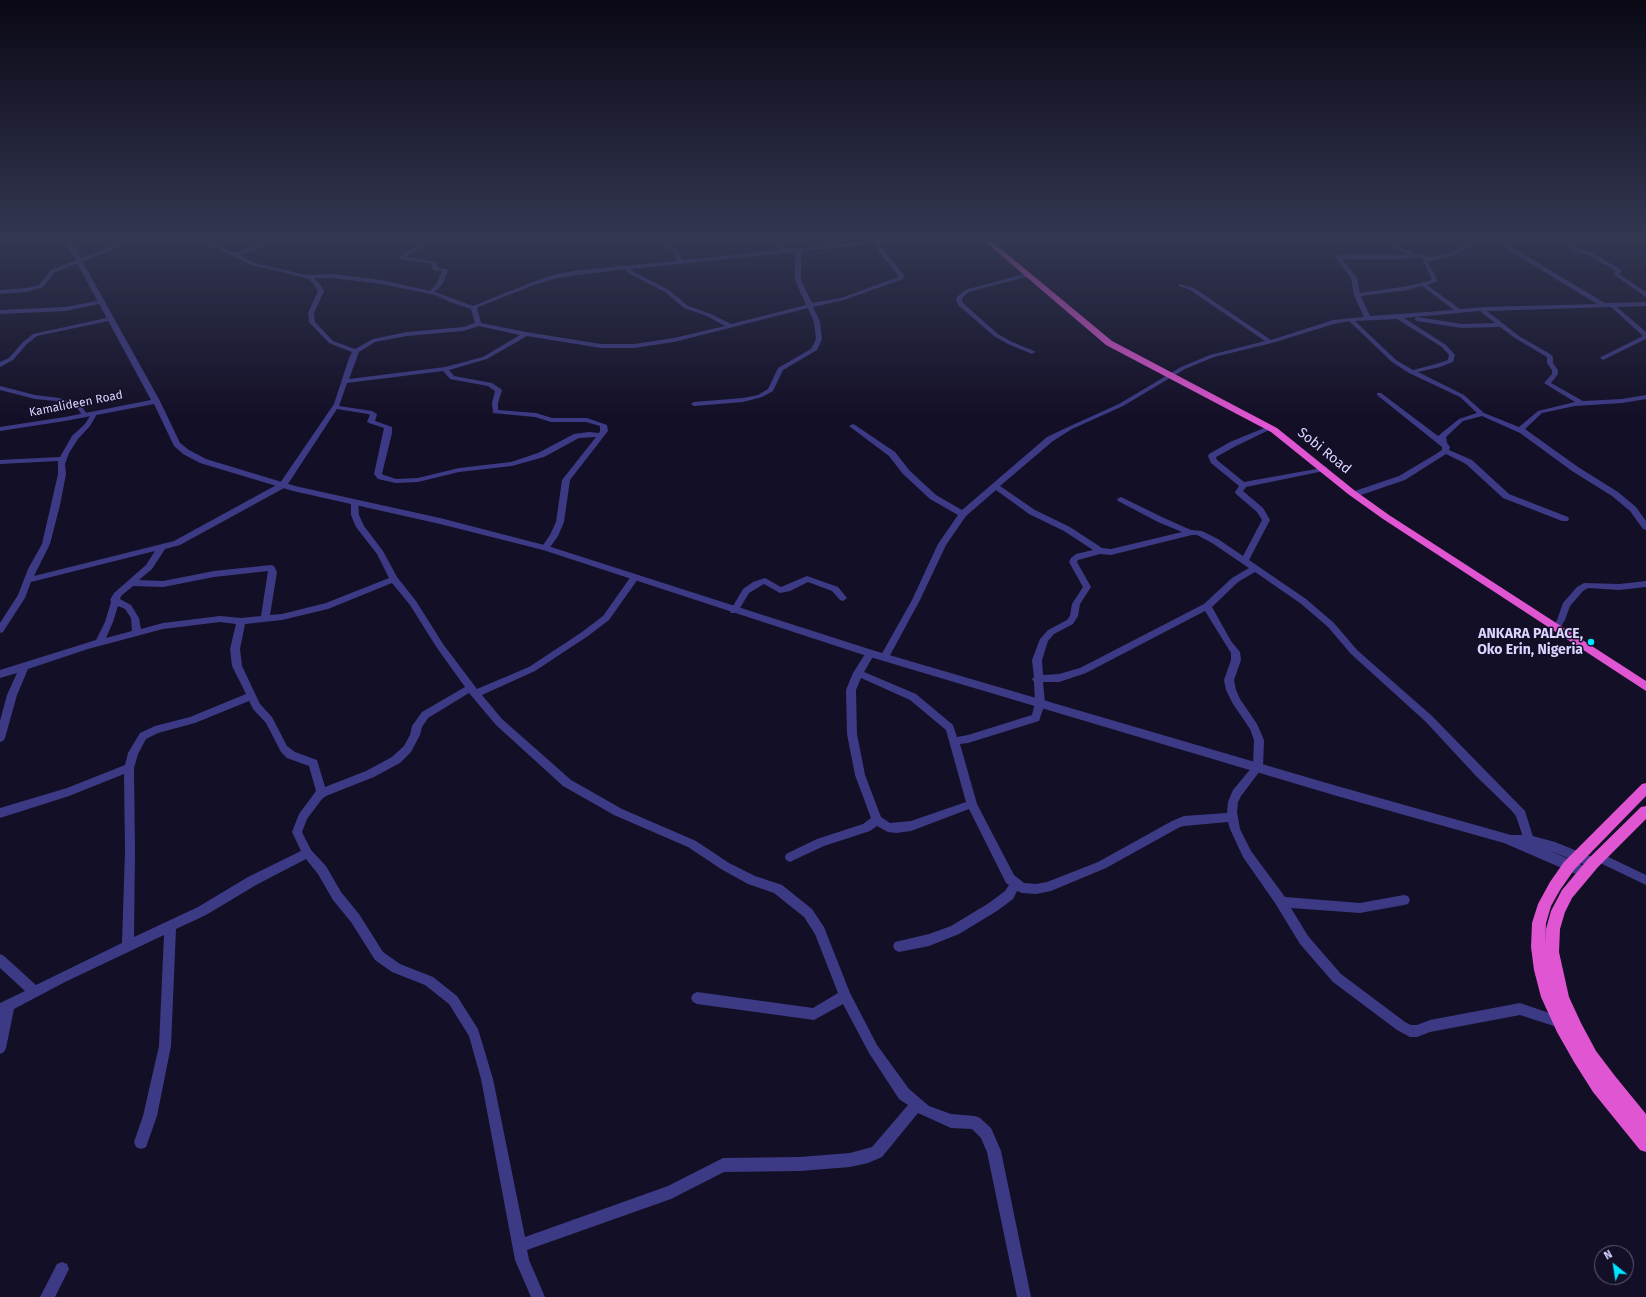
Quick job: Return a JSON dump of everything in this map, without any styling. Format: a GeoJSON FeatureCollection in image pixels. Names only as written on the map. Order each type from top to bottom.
{"type":"FeatureCollection","features":[{"type":"Feature","properties":{"kind":"highway","name":"Sobi Road"},"geometry":{"type":"LineString","coordinates":[[1057,300],[1109,343],[1269,428],[1293,444],[1355,494],[1646,687]]}},
{"type":"Feature","properties":{"kind":"highway"},"geometry":{"type":"LineString","coordinates":[[1646,788],[1574,861],[1545,904],[1539,923],[1538,947],[1541,970],[1548,997],[1579,1057],[1599,1086],[1646,1144]]}},
{"type":"Feature","properties":{"kind":"highway"},"geometry":{"type":"LineString","coordinates":[[1646,811],[1592,864],[1567,894],[1558,911],[1552,952],[1562,998],[1591,1056],[1646,1126]]}},
{"type":"Feature","properties":{"kind":"street"},"geometry":{"type":"LineString","coordinates":[[317,300],[311,314],[312,322],[331,342],[356,351]]}},
{"type":"Feature","properties":{"kind":"street"},"geometry":{"type":"LineString","coordinates":[[449,300],[474,308],[494,300]]}},
{"type":"Feature","properties":{"kind":"street"},"geometry":{"type":"LineString","coordinates":[[677,300],[686,307],[709,315],[729,325]]}},
{"type":"Feature","properties":{"kind":"street"},"geometry":{"type":"LineString","coordinates":[[694,404],[743,400],[760,396],[771,390],[780,369],[814,350],[819,339],[817,322],[806,300]]}},
{"type":"Feature","properties":{"kind":"street"},"geometry":{"type":"LineString","coordinates":[[28,580],[162,547],[186,539],[283,485],[335,407],[345,381],[348,366],[356,351],[373,341],[386,338],[463,329],[478,324],[526,334],[579,341],[601,346],[620,347],[674,340],[835,300]]}},
{"type":"Feature","properties":{"kind":"street"},"geometry":{"type":"LineString","coordinates":[[959,300],[960,304],[990,331],[1010,343],[1032,352]]}},
{"type":"Feature","properties":{"kind":"street"},"geometry":{"type":"LineString","coordinates":[[1207,300],[1270,342]]}},
{"type":"Feature","properties":{"kind":"street"},"geometry":{"type":"LineString","coordinates":[[1359,300],[1368,318]]}},
{"type":"Feature","properties":{"kind":"street"},"geometry":{"type":"LineString","coordinates":[[1443,300],[1460,312]]}},
{"type":"Feature","properties":{"kind":"street"},"geometry":{"type":"LineString","coordinates":[[1594,300],[1603,305]]}},
{"type":"Feature","properties":{"kind":"street"},"geometry":{"type":"LineString","coordinates":[[0,312],[65,309],[102,302],[156,401],[177,444],[186,452],[203,461],[283,485],[355,503],[440,521],[545,548],[734,611],[870,653],[1506,838],[1574,861],[1592,864],[1646,880]]}},
{"type":"Feature","properties":{"kind":"street"},"geometry":{"type":"LineString","coordinates":[[885,657],[916,600],[942,544],[963,514],[1050,439],[1070,428],[1121,405],[1183,368],[1212,356],[1270,342],[1333,322],[1350,319],[1398,317],[1482,310],[1646,304]]}},
{"type":"Feature","properties":{"kind":"street"},"geometry":{"type":"LineString","coordinates":[[1603,358],[1646,336],[1612,305]]}},
{"type":"Feature","properties":{"kind":"street"},"geometry":{"type":"LineString","coordinates":[[474,308],[478,324]]}},
{"type":"Feature","properties":{"kind":"street"},"geometry":{"type":"LineString","coordinates":[[1482,310],[1517,337],[1548,355],[1550,357],[1550,363],[1555,370],[1555,374],[1547,383],[1581,403]]}},
{"type":"Feature","properties":{"kind":"street"},"geometry":{"type":"LineString","coordinates":[[1410,316],[1422,321],[1446,322],[1462,326],[1502,325]]}},
{"type":"Feature","properties":{"kind":"street"},"geometry":{"type":"LineString","coordinates":[[1398,317],[1450,350],[1452,355],[1451,361],[1438,366],[1411,372]]}},
{"type":"Feature","properties":{"kind":"street"},"geometry":{"type":"LineString","coordinates":[[0,365],[11,359],[25,343],[35,336],[111,318]]}},
{"type":"Feature","properties":{"kind":"street"},"geometry":{"type":"LineString","coordinates":[[1350,319],[1394,361],[1411,372],[1462,396],[1482,414],[1520,430],[1574,470],[1623,500],[1633,509],[1646,527]]}},
{"type":"Feature","properties":{"kind":"street"},"geometry":{"type":"LineString","coordinates":[[345,381],[445,369],[485,358],[526,334]]}},
{"type":"Feature","properties":{"kind":"street"},"geometry":{"type":"LineString","coordinates":[[445,369],[452,378],[482,382],[495,387],[499,393],[495,403],[496,412],[536,415],[551,420],[587,420],[600,423],[604,428],[566,480],[560,522],[554,536],[545,548]]}},
{"type":"Feature","properties":{"kind":"street"},"geometry":{"type":"LineString","coordinates":[[0,388],[35,397],[57,399],[79,408],[84,416]]}},
{"type":"Feature","properties":{"kind":"street"},"geometry":{"type":"LineString","coordinates":[[1379,394],[1442,442],[1446,447],[1445,451]]}},
{"type":"Feature","properties":{"kind":"street"},"geometry":{"type":"LineString","coordinates":[[1520,430],[1540,412],[1581,403],[1622,401],[1646,397]]}},
{"type":"Feature","properties":{"kind":"street","name":"Kamalideen Road"},"geometry":{"type":"LineString","coordinates":[[0,429],[84,416],[156,401]]}},
{"type":"Feature","properties":{"kind":"street"},"geometry":{"type":"LineString","coordinates":[[335,407],[370,412],[374,414],[371,422],[388,427],[388,433],[378,474],[381,477],[396,481],[418,480],[459,470],[512,464],[541,455],[577,436],[589,434],[600,435]]}},
{"type":"Feature","properties":{"kind":"street"},"geometry":{"type":"LineString","coordinates":[[0,629],[22,596],[32,569],[46,544],[62,474],[63,459],[69,446],[88,425],[94,414]]}},
{"type":"Feature","properties":{"kind":"street"},"geometry":{"type":"LineString","coordinates":[[1442,442],[1442,436],[1461,420],[1482,414]]}},
{"type":"Feature","properties":{"kind":"street"},"geometry":{"type":"LineString","coordinates":[[853,426],[887,449],[906,472],[933,497],[963,514]]}},
{"type":"Feature","properties":{"kind":"street"},"geometry":{"type":"LineString","coordinates":[[1243,485],[1214,461],[1212,456],[1239,441],[1269,428]]}},
{"type":"Feature","properties":{"kind":"street"},"geometry":{"type":"LineString","coordinates":[[1355,494],[1402,478],[1445,451]]}},
{"type":"Feature","properties":{"kind":"street"},"geometry":{"type":"LineString","coordinates":[[1445,451],[1475,467],[1506,496],[1565,519]]}},
{"type":"Feature","properties":{"kind":"street"},"geometry":{"type":"LineString","coordinates":[[0,462],[63,459]]}},
{"type":"Feature","properties":{"kind":"street"},"geometry":{"type":"LineString","coordinates":[[1244,562],[1266,520],[1260,510],[1239,492],[1243,485],[1324,469]]}},
{"type":"Feature","properties":{"kind":"street"},"geometry":{"type":"LineString","coordinates":[[995,486],[1032,512],[1067,529],[1100,551]]}},
{"type":"Feature","properties":{"kind":"street"},"geometry":{"type":"LineString","coordinates":[[1121,499],[1161,520],[1192,532],[1199,533],[1215,541],[1317,612],[1371,669],[1428,719],[1521,814],[1529,840]]}},
{"type":"Feature","properties":{"kind":"street"},"geometry":{"type":"LineString","coordinates":[[355,503],[355,514],[360,527],[380,553],[394,579],[413,603],[440,646],[473,691],[499,722],[567,784],[618,812],[692,844],[725,866],[752,880],[778,889],[808,913],[820,931],[845,996],[873,1049],[904,1094],[925,1111],[951,1121],[975,1123],[986,1133],[994,1151],[1024,1297]]}},
{"type":"Feature","properties":{"kind":"street"},"geometry":{"type":"LineString","coordinates":[[954,741],[968,739],[1036,718],[1040,703],[1037,679],[1037,660],[1044,638],[1051,632],[1070,622],[1074,616],[1076,604],[1087,589],[1074,565],[1075,558],[1100,551],[1111,552],[1192,532]]}},
{"type":"Feature","properties":{"kind":"street"},"geometry":{"type":"LineString","coordinates":[[99,643],[109,622],[114,600],[117,595],[128,583],[149,567],[162,547]]}},
{"type":"Feature","properties":{"kind":"street"},"geometry":{"type":"LineString","coordinates":[[128,583],[163,584],[214,574],[271,568],[273,572],[272,586],[264,619]]}},
{"type":"Feature","properties":{"kind":"street"},"geometry":{"type":"LineString","coordinates":[[1037,679],[1059,678],[1083,671],[1207,606],[1235,580],[1255,569]]}},
{"type":"Feature","properties":{"kind":"street"},"geometry":{"type":"LineString","coordinates":[[538,1297],[522,1260],[487,1079],[474,1033],[453,1000],[429,981],[396,968],[379,956],[355,918],[337,896],[322,870],[307,853],[297,832],[302,817],[322,792],[370,774],[396,760],[408,748],[415,735],[417,726],[425,715],[473,691],[532,669],[585,634],[606,618],[635,577]]}},
{"type":"Feature","properties":{"kind":"street"},"geometry":{"type":"LineString","coordinates":[[0,674],[24,668],[99,643],[163,626],[193,621],[220,619],[241,621],[282,617],[328,606],[394,579]]}},
{"type":"Feature","properties":{"kind":"street"},"geometry":{"type":"LineString","coordinates":[[734,611],[746,591],[756,584],[766,581],[780,590],[787,589],[807,579],[835,589],[843,598]]}},
{"type":"Feature","properties":{"kind":"street"},"geometry":{"type":"LineString","coordinates":[[1556,628],[1561,620],[1566,605],[1580,589],[1587,585],[1632,586],[1646,584]]}},
{"type":"Feature","properties":{"kind":"street"},"geometry":{"type":"LineString","coordinates":[[114,600],[128,607],[135,618],[137,633]]}},
{"type":"Feature","properties":{"kind":"street"},"geometry":{"type":"LineString","coordinates":[[1207,606],[1228,643],[1235,652],[1236,660],[1229,680],[1236,700],[1260,740],[1258,767],[1237,793],[1233,802],[1232,816],[1235,828],[1247,854],[1312,951],[1337,978],[1410,1031],[1417,1031],[1430,1026],[1520,1009],[1560,1022]]}},
{"type":"Feature","properties":{"kind":"street"},"geometry":{"type":"LineString","coordinates":[[241,621],[234,657],[251,696],[256,706],[270,720],[284,749],[291,755],[313,763],[322,792]]}},
{"type":"Feature","properties":{"kind":"street"},"geometry":{"type":"LineString","coordinates":[[870,653],[858,673],[851,690],[852,734],[860,775],[877,820],[888,827],[896,828],[911,826],[972,804]]}},
{"type":"Feature","properties":{"kind":"street"},"geometry":{"type":"LineString","coordinates":[[0,738],[12,695],[24,668]]}},
{"type":"Feature","properties":{"kind":"street"},"geometry":{"type":"LineString","coordinates":[[858,673],[913,697],[950,728],[972,804],[998,858],[1010,879],[1022,888],[1036,889],[1047,887],[1102,865],[1184,821],[1232,816]]}},
{"type":"Feature","properties":{"kind":"street"},"geometry":{"type":"LineString","coordinates":[[128,946],[130,852],[129,768],[133,752],[143,736],[155,730],[192,720],[251,696]]}},
{"type":"Feature","properties":{"kind":"street"},"geometry":{"type":"LineString","coordinates":[[0,813],[69,792],[129,768]]}},
{"type":"Feature","properties":{"kind":"street"},"geometry":{"type":"LineString","coordinates":[[790,857],[821,842],[866,828],[877,820]]}},
{"type":"Feature","properties":{"kind":"street"},"geometry":{"type":"LineString","coordinates":[[1506,838],[1529,840],[1555,847],[1574,861]]}},
{"type":"Feature","properties":{"kind":"street"},"geometry":{"type":"LineString","coordinates":[[0,1048],[4,1009],[61,978],[170,926],[307,853]]}},
{"type":"Feature","properties":{"kind":"street"},"geometry":{"type":"LineString","coordinates":[[899,946],[929,940],[955,930],[1004,900],[1009,896],[1015,884]]}},
{"type":"Feature","properties":{"kind":"street"},"geometry":{"type":"LineString","coordinates":[[1278,899],[1291,903],[1360,908],[1404,900]]}},
{"type":"Feature","properties":{"kind":"street"},"geometry":{"type":"LineString","coordinates":[[141,1142],[150,1116],[165,1046],[170,926]]}},
{"type":"Feature","properties":{"kind":"street"},"geometry":{"type":"LineString","coordinates":[[0,960],[35,992]]}},
{"type":"Feature","properties":{"kind":"street"},"geometry":{"type":"LineString","coordinates":[[697,998],[814,1014],[845,996]]}},
{"type":"Feature","properties":{"kind":"street"},"geometry":{"type":"LineString","coordinates":[[519,1246],[671,1192],[723,1165],[800,1164],[850,1160],[868,1156],[876,1152],[917,1104]]}},
{"type":"Feature","properties":{"kind":"street"},"geometry":{"type":"LineString","coordinates":[[47,1297],[62,1269]]}},
{"type":"Feature","properties":{"kind":"place","name":"ANKARA PALACE, Oko Erin, Nigeria"},"geometry":{"type":"Point","coordinates":[1591,642]}}]}
